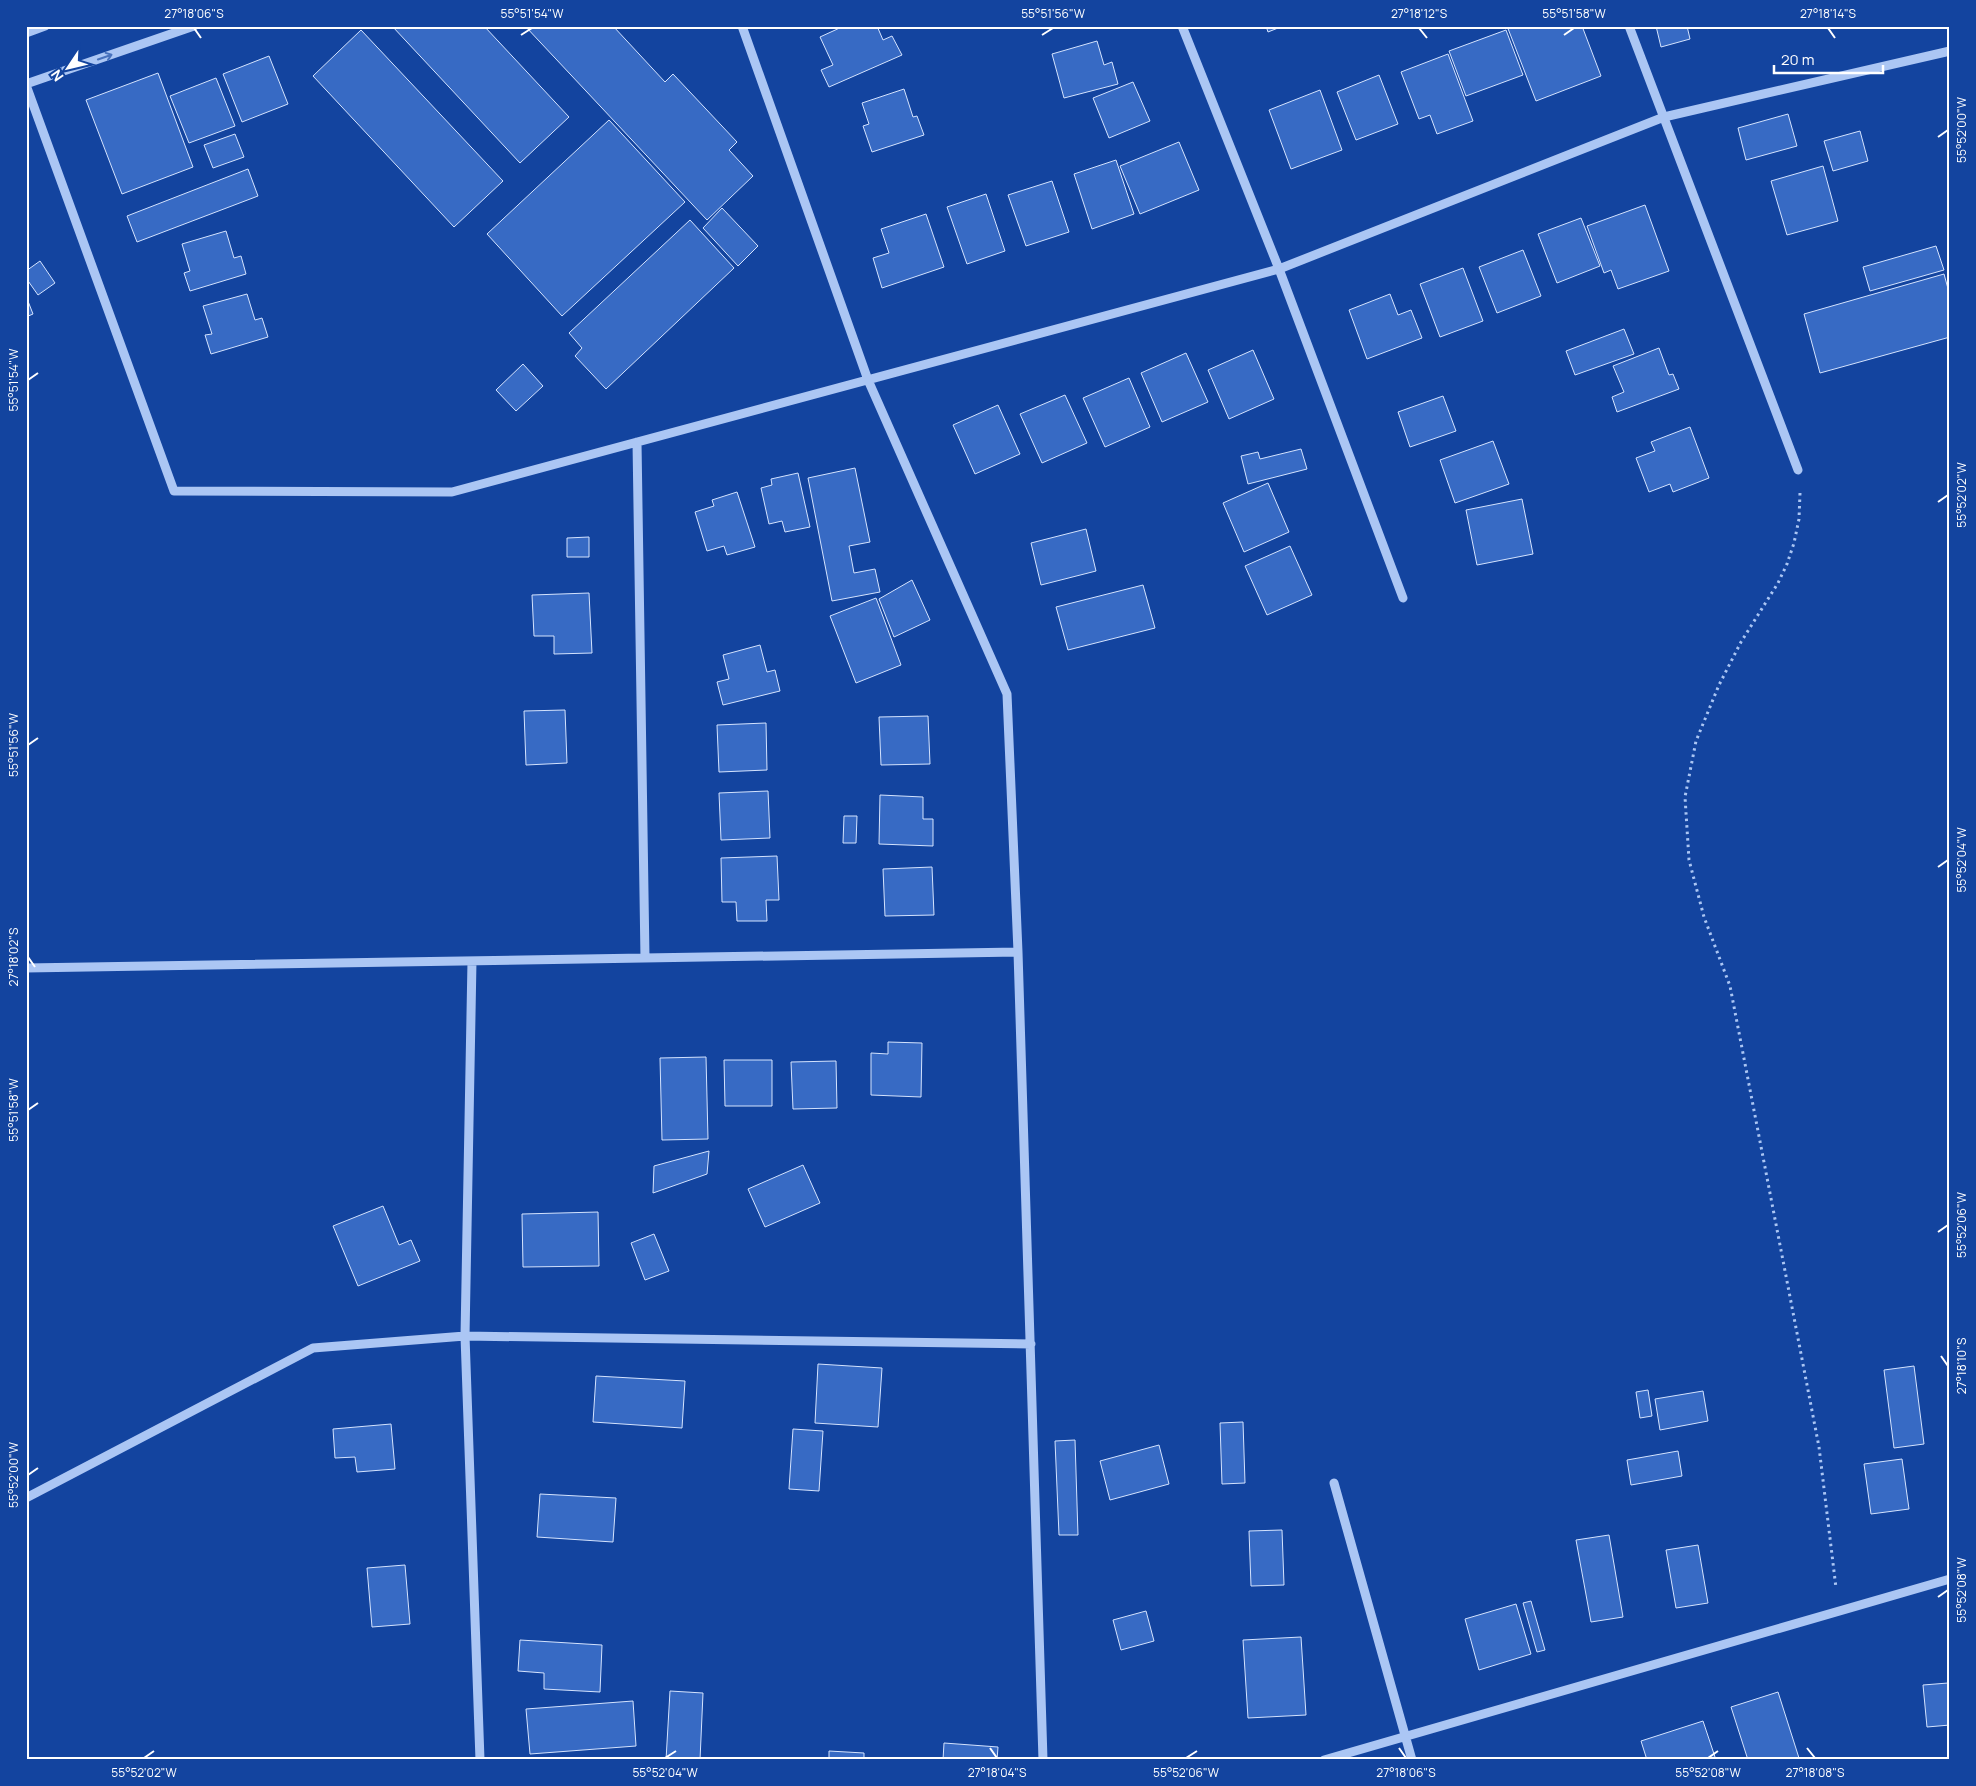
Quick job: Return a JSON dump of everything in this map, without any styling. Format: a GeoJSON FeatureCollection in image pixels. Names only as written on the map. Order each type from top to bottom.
{"type":"FeatureCollection","features":[{"type":"Feature","properties":{"kind":"street"},"geometry":{"type":"LineString","coordinates":[[26,33],[45,26]]}},
{"type":"Feature","properties":{"kind":"street"},"geometry":{"type":"LineString","coordinates":[[194,26],[26,85],[174,491],[452,492],[1280,269],[1664,118],[1950,51]]}},
{"type":"Feature","properties":{"kind":"street"},"geometry":{"type":"LineString","coordinates":[[742,26],[868,380],[1007,694],[1018,952],[1043,1760]]}},
{"type":"Feature","properties":{"kind":"street"},"geometry":{"type":"LineString","coordinates":[[1182,26],[1280,269],[1403,598]]}},
{"type":"Feature","properties":{"kind":"street"},"geometry":{"type":"LineString","coordinates":[[1629,26],[1798,470]]}},
{"type":"Feature","properties":{"kind":"street"},"geometry":{"type":"LineString","coordinates":[[637,442],[645,958]]}},
{"type":"Feature","properties":{"kind":"street"},"geometry":{"type":"LineString","coordinates":[[26,968],[1018,952]]}},
{"type":"Feature","properties":{"kind":"street"},"geometry":{"type":"LineString","coordinates":[[472,961],[465,1336],[480,1760]]}},
{"type":"Feature","properties":{"kind":"street"},"geometry":{"type":"LineString","coordinates":[[26,1498],[313,1348],[465,1336],[1031,1344]]}},
{"type":"Feature","properties":{"kind":"street"},"geometry":{"type":"LineString","coordinates":[[1334,1483],[1412,1760]]}},
{"type":"Feature","properties":{"kind":"street"},"geometry":{"type":"LineString","coordinates":[[1324,1760],[1950,1579]]}},
{"type":"Feature","properties":{"kind":"path"},"geometry":{"type":"LineString","coordinates":[[1798,470],[1800,494],[1799,519],[1787,564],[1778,583],[1741,642],[1719,684],[1696,741],[1686,797],[1689,860],[1704,917],[1730,986],[1819,1447],[1839,1611]]}},
{"type":"Feature","properties":{"kind":"building"},"geometry":{"type":"Polygon","coordinates":[[[392,26],[484,26],[569,117],[520,163],[392,26]]]}},
{"type":"Feature","properties":{"kind":"building"},"geometry":{"type":"Polygon","coordinates":[[[525,26],[613,26],[665,82],[673,74],[737,142],[729,150],[753,176],[707,220],[525,26]]]}},
{"type":"Feature","properties":{"kind":"building"},"geometry":{"type":"Polygon","coordinates":[[[844,26],[877,26],[883,40],[892,36],[902,55],[829,87],[821,70],[833,65],[820,37],[844,26]]]}},
{"type":"Feature","properties":{"kind":"building"},"geometry":{"type":"Polygon","coordinates":[[[1266,26],[1283,26],[1268,32],[1266,26]]]}},
{"type":"Feature","properties":{"kind":"building"},"geometry":{"type":"Polygon","coordinates":[[[1507,26],[1582,26],[1601,76],[1536,101],[1507,26]]]}},
{"type":"Feature","properties":{"kind":"building"},"geometry":{"type":"Polygon","coordinates":[[[1656,26],[1687,26],[1690,39],[1661,47],[1656,26]]]}},
{"type":"Feature","properties":{"kind":"building"},"geometry":{"type":"Polygon","coordinates":[[[361,30],[503,181],[454,227],[313,76],[361,30]]]}},
{"type":"Feature","properties":{"kind":"building"},"geometry":{"type":"Polygon","coordinates":[[[1506,30],[1523,75],[1466,96],[1449,51],[1506,30]]]}},
{"type":"Feature","properties":{"kind":"building"},"geometry":{"type":"Polygon","coordinates":[[[1097,41],[1104,65],[1112,62],[1118,84],[1064,98],[1052,54],[1097,41]]]}},
{"type":"Feature","properties":{"kind":"building"},"geometry":{"type":"Polygon","coordinates":[[[1448,54],[1473,121],[1437,134],[1430,115],[1419,119],[1401,72],[1448,54]]]}},
{"type":"Feature","properties":{"kind":"building"},"geometry":{"type":"Polygon","coordinates":[[[269,56],[288,104],[242,122],[223,74],[269,56]]]}},
{"type":"Feature","properties":{"kind":"building"},"geometry":{"type":"Polygon","coordinates":[[[158,73],[193,167],[122,194],[86,100],[158,73]]]}},
{"type":"Feature","properties":{"kind":"building"},"geometry":{"type":"Polygon","coordinates":[[[1379,75],[1398,124],[1356,140],[1337,92],[1379,75]]]}},
{"type":"Feature","properties":{"kind":"building"},"geometry":{"type":"Polygon","coordinates":[[[216,78],[235,126],[189,143],[170,96],[216,78]]]}},
{"type":"Feature","properties":{"kind":"building"},"geometry":{"type":"Polygon","coordinates":[[[1133,82],[1150,121],[1109,138],[1093,98],[1133,82]]]}},
{"type":"Feature","properties":{"kind":"building"},"geometry":{"type":"Polygon","coordinates":[[[904,89],[913,117],[917,116],[924,135],[872,152],[863,126],[869,124],[862,103],[904,89]]]}},
{"type":"Feature","properties":{"kind":"building"},"geometry":{"type":"Polygon","coordinates":[[[1320,90],[1342,150],[1291,169],[1269,110],[1320,90]]]}},
{"type":"Feature","properties":{"kind":"building"},"geometry":{"type":"Polygon","coordinates":[[[1788,114],[1797,146],[1746,160],[1738,128],[1788,114]]]}},
{"type":"Feature","properties":{"kind":"building"},"geometry":{"type":"Polygon","coordinates":[[[609,120],[685,202],[562,316],[487,234],[609,120]]]}},
{"type":"Feature","properties":{"kind":"building"},"geometry":{"type":"Polygon","coordinates":[[[1860,131],[1868,161],[1833,171],[1824,141],[1860,131]]]}},
{"type":"Feature","properties":{"kind":"building"},"geometry":{"type":"Polygon","coordinates":[[[235,134],[244,157],[213,168],[204,145],[235,134]]]}},
{"type":"Feature","properties":{"kind":"building"},"geometry":{"type":"Polygon","coordinates":[[[1179,142],[1199,190],[1140,214],[1120,166],[1179,142]]]}},
{"type":"Feature","properties":{"kind":"building"},"geometry":{"type":"Polygon","coordinates":[[[1116,160],[1134,214],[1092,229],[1074,174],[1116,160]]]}},
{"type":"Feature","properties":{"kind":"building"},"geometry":{"type":"Polygon","coordinates":[[[1823,166],[1838,221],[1787,235],[1771,181],[1823,166]]]}},
{"type":"Feature","properties":{"kind":"building"},"geometry":{"type":"Polygon","coordinates":[[[248,169],[258,196],[137,242],[127,216],[248,169]]]}},
{"type":"Feature","properties":{"kind":"building"},"geometry":{"type":"Polygon","coordinates":[[[1052,181],[1069,232],[1026,246],[1008,195],[1052,181]]]}},
{"type":"Feature","properties":{"kind":"building"},"geometry":{"type":"Polygon","coordinates":[[[986,194],[1005,251],[967,264],[947,207],[986,194]]]}},
{"type":"Feature","properties":{"kind":"building"},"geometry":{"type":"Polygon","coordinates":[[[1645,205],[1669,271],[1618,289],[1611,270],[1604,273],[1587,226],[1645,205]]]}},
{"type":"Feature","properties":{"kind":"building"},"geometry":{"type":"Polygon","coordinates":[[[722,208],[758,246],[738,266],[703,228],[722,208]]]}},
{"type":"Feature","properties":{"kind":"building"},"geometry":{"type":"Polygon","coordinates":[[[926,214],[944,267],[882,288],[873,258],[889,253],[881,229],[926,214]]]}},
{"type":"Feature","properties":{"kind":"building"},"geometry":{"type":"Polygon","coordinates":[[[1581,218],[1600,266],[1557,283],[1538,234],[1581,218]]]}},
{"type":"Feature","properties":{"kind":"building"},"geometry":{"type":"Polygon","coordinates":[[[690,220],[734,268],[606,389],[575,356],[582,348],[569,333],[690,220]]]}},
{"type":"Feature","properties":{"kind":"building"},"geometry":{"type":"Polygon","coordinates":[[[226,231],[234,258],[241,256],[246,274],[190,291],[184,273],[190,271],[182,244],[226,231]]]}},
{"type":"Feature","properties":{"kind":"building"},"geometry":{"type":"Polygon","coordinates":[[[1936,246],[1944,270],[1870,291],[1863,267],[1936,246]]]}},
{"type":"Feature","properties":{"kind":"building"},"geometry":{"type":"Polygon","coordinates":[[[1523,250],[1541,296],[1497,313],[1479,267],[1523,250]]]}},
{"type":"Feature","properties":{"kind":"building"},"geometry":{"type":"Polygon","coordinates":[[[40,261],[55,283],[38,295],[26,278],[26,271],[40,261]]]}},
{"type":"Feature","properties":{"kind":"building"},"geometry":{"type":"Polygon","coordinates":[[[1463,268],[1483,321],[1440,337],[1420,284],[1463,268]]]}},
{"type":"Feature","properties":{"kind":"building"},"geometry":{"type":"Polygon","coordinates":[[[1944,274],[1950,296],[1950,337],[1820,373],[1804,314],[1944,274]]]}},
{"type":"Feature","properties":{"kind":"building"},"geometry":{"type":"Polygon","coordinates":[[[247,294],[255,320],[262,318],[268,337],[211,354],[205,335],[212,334],[203,306],[247,294]]]}},
{"type":"Feature","properties":{"kind":"building"},"geometry":{"type":"Polygon","coordinates":[[[1390,294],[1398,315],[1411,310],[1422,338],[1367,359],[1349,310],[1390,294]]]}},
{"type":"Feature","properties":{"kind":"building"},"geometry":{"type":"Polygon","coordinates":[[[26,296],[33,314],[26,317],[26,296]]]}},
{"type":"Feature","properties":{"kind":"building"},"geometry":{"type":"Polygon","coordinates":[[[1624,329],[1634,354],[1575,375],[1566,351],[1624,329]]]}},
{"type":"Feature","properties":{"kind":"building"},"geometry":{"type":"Polygon","coordinates":[[[1659,348],[1669,375],[1673,374],[1679,389],[1617,412],[1612,397],[1624,392],[1613,366],[1659,348]]]}},
{"type":"Feature","properties":{"kind":"building"},"geometry":{"type":"Polygon","coordinates":[[[1253,350],[1274,399],[1229,419],[1208,370],[1253,350]]]}},
{"type":"Feature","properties":{"kind":"building"},"geometry":{"type":"Polygon","coordinates":[[[1186,353],[1208,402],[1162,422],[1141,373],[1186,353]]]}},
{"type":"Feature","properties":{"kind":"building"},"geometry":{"type":"Polygon","coordinates":[[[523,364],[543,386],[516,411],[496,390],[523,364]]]}},
{"type":"Feature","properties":{"kind":"building"},"geometry":{"type":"Polygon","coordinates":[[[1129,378],[1150,427],[1105,447],[1083,398],[1129,378]]]}},
{"type":"Feature","properties":{"kind":"building"},"geometry":{"type":"Polygon","coordinates":[[[1065,395],[1087,443],[1042,463],[1020,414],[1065,395]]]}},
{"type":"Feature","properties":{"kind":"building"},"geometry":{"type":"Polygon","coordinates":[[[1443,396],[1456,431],[1410,447],[1398,412],[1443,396]]]}},
{"type":"Feature","properties":{"kind":"building"},"geometry":{"type":"Polygon","coordinates":[[[998,405],[1020,454],[975,474],[953,425],[998,405]]]}},
{"type":"Feature","properties":{"kind":"building"},"geometry":{"type":"Polygon","coordinates":[[[1690,427],[1709,478],[1673,492],[1670,484],[1649,492],[1636,458],[1655,451],[1651,442],[1690,427]]]}},
{"type":"Feature","properties":{"kind":"building"},"geometry":{"type":"Polygon","coordinates":[[[1493,441],[1509,484],[1455,503],[1440,460],[1493,441]]]}},
{"type":"Feature","properties":{"kind":"building"},"geometry":{"type":"Polygon","coordinates":[[[1301,449],[1307,469],[1248,484],[1241,456],[1258,452],[1260,459],[1301,449]]]}},
{"type":"Feature","properties":{"kind":"building"},"geometry":{"type":"Polygon","coordinates":[[[855,468],[870,542],[849,546],[854,573],[875,569],[880,592],[832,601],[808,478],[855,468]]]}},
{"type":"Feature","properties":{"kind":"building"},"geometry":{"type":"Polygon","coordinates":[[[798,473],[810,527],[785,532],[782,521],[769,524],[761,488],[772,485],[771,479],[798,473]]]}},
{"type":"Feature","properties":{"kind":"building"},"geometry":{"type":"Polygon","coordinates":[[[1268,483],[1289,532],[1244,552],[1223,503],[1268,483]]]}},
{"type":"Feature","properties":{"kind":"building"},"geometry":{"type":"Polygon","coordinates":[[[737,492],[755,547],[727,555],[724,546],[707,551],[695,512],[714,506],[712,500],[737,492]]]}},
{"type":"Feature","properties":{"kind":"building"},"geometry":{"type":"Polygon","coordinates":[[[1522,499],[1533,554],[1477,565],[1466,510],[1522,499]]]}},
{"type":"Feature","properties":{"kind":"building"},"geometry":{"type":"Polygon","coordinates":[[[1086,529],[1096,571],[1041,585],[1031,543],[1086,529]]]}},
{"type":"Feature","properties":{"kind":"building"},"geometry":{"type":"Polygon","coordinates":[[[589,537],[589,557],[567,557],[567,538],[589,537]]]}},
{"type":"Feature","properties":{"kind":"building"},"geometry":{"type":"Polygon","coordinates":[[[1290,546],[1312,595],[1267,615],[1245,566],[1290,546]]]}},
{"type":"Feature","properties":{"kind":"building"},"geometry":{"type":"Polygon","coordinates":[[[912,580],[930,620],[894,637],[879,599],[912,580]]]}},
{"type":"Feature","properties":{"kind":"building"},"geometry":{"type":"Polygon","coordinates":[[[1143,585],[1155,628],[1068,650],[1056,607],[1143,585]]]}},
{"type":"Feature","properties":{"kind":"building"},"geometry":{"type":"Polygon","coordinates":[[[589,593],[592,653],[554,654],[554,636],[534,636],[532,595],[589,593]]]}},
{"type":"Feature","properties":{"kind":"building"},"geometry":{"type":"Polygon","coordinates":[[[876,598],[901,665],[856,683],[830,616],[876,598]]]}},
{"type":"Feature","properties":{"kind":"building"},"geometry":{"type":"Polygon","coordinates":[[[760,645],[767,672],[775,670],[780,691],[723,705],[717,682],[729,679],[723,655],[760,645]]]}},
{"type":"Feature","properties":{"kind":"building"},"geometry":{"type":"Polygon","coordinates":[[[565,710],[567,763],[526,765],[524,711],[565,710]]]}},
{"type":"Feature","properties":{"kind":"building"},"geometry":{"type":"Polygon","coordinates":[[[928,716],[930,764],[881,765],[879,717],[928,716]]]}},
{"type":"Feature","properties":{"kind":"building"},"geometry":{"type":"Polygon","coordinates":[[[766,723],[767,770],[719,772],[717,725],[766,723]]]}},
{"type":"Feature","properties":{"kind":"building"},"geometry":{"type":"Polygon","coordinates":[[[768,791],[770,838],[721,840],[719,793],[768,791]]]}},
{"type":"Feature","properties":{"kind":"building"},"geometry":{"type":"Polygon","coordinates":[[[880,795],[923,797],[923,819],[933,819],[933,846],[879,844],[880,795]]]}},
{"type":"Feature","properties":{"kind":"building"},"geometry":{"type":"Polygon","coordinates":[[[844,816],[857,816],[856,843],[843,843],[844,816]]]}},
{"type":"Feature","properties":{"kind":"building"},"geometry":{"type":"Polygon","coordinates":[[[777,856],[779,900],[766,900],[767,921],[737,921],[736,902],[722,902],[721,858],[777,856]]]}},
{"type":"Feature","properties":{"kind":"building"},"geometry":{"type":"Polygon","coordinates":[[[932,867],[934,915],[885,916],[883,869],[932,867]]]}},
{"type":"Feature","properties":{"kind":"building"},"geometry":{"type":"Polygon","coordinates":[[[888,1042],[922,1043],[921,1097],[871,1095],[871,1053],[888,1054],[888,1042]]]}},
{"type":"Feature","properties":{"kind":"building"},"geometry":{"type":"Polygon","coordinates":[[[706,1057],[708,1139],[662,1140],[660,1058],[706,1057]]]}},
{"type":"Feature","properties":{"kind":"building"},"geometry":{"type":"Polygon","coordinates":[[[724,1060],[772,1060],[772,1106],[725,1106],[724,1060]]]}},
{"type":"Feature","properties":{"kind":"building"},"geometry":{"type":"Polygon","coordinates":[[[836,1061],[837,1108],[793,1109],[791,1062],[836,1061]]]}},
{"type":"Feature","properties":{"kind":"building"},"geometry":{"type":"Polygon","coordinates":[[[709,1151],[707,1174],[653,1193],[654,1166],[709,1151]]]}},
{"type":"Feature","properties":{"kind":"building"},"geometry":{"type":"Polygon","coordinates":[[[803,1165],[820,1203],[765,1227],[748,1189],[803,1165]]]}},
{"type":"Feature","properties":{"kind":"building"},"geometry":{"type":"Polygon","coordinates":[[[383,1206],[399,1245],[411,1240],[420,1261],[358,1286],[333,1226],[383,1206]]]}},
{"type":"Feature","properties":{"kind":"building"},"geometry":{"type":"Polygon","coordinates":[[[598,1212],[599,1266],[523,1267],[522,1214],[598,1212]]]}},
{"type":"Feature","properties":{"kind":"building"},"geometry":{"type":"Polygon","coordinates":[[[654,1234],[669,1271],[645,1280],[631,1243],[654,1234]]]}},
{"type":"Feature","properties":{"kind":"building"},"geometry":{"type":"Polygon","coordinates":[[[818,1364],[882,1368],[878,1427],[815,1423],[818,1364]]]}},
{"type":"Feature","properties":{"kind":"building"},"geometry":{"type":"Polygon","coordinates":[[[1914,1366],[1924,1444],[1894,1448],[1884,1370],[1914,1366]]]}},
{"type":"Feature","properties":{"kind":"building"},"geometry":{"type":"Polygon","coordinates":[[[596,1376],[685,1381],[682,1428],[593,1422],[596,1376]]]}},
{"type":"Feature","properties":{"kind":"building"},"geometry":{"type":"Polygon","coordinates":[[[1648,1390],[1652,1416],[1640,1418],[1636,1392],[1648,1390]]]}},
{"type":"Feature","properties":{"kind":"building"},"geometry":{"type":"Polygon","coordinates":[[[1703,1391],[1708,1421],[1660,1430],[1655,1399],[1703,1391]]]}},
{"type":"Feature","properties":{"kind":"building"},"geometry":{"type":"Polygon","coordinates":[[[1243,1422],[1245,1483],[1222,1484],[1220,1423],[1243,1422]]]}},
{"type":"Feature","properties":{"kind":"building"},"geometry":{"type":"Polygon","coordinates":[[[391,1424],[395,1469],[357,1472],[355,1457],[335,1458],[333,1429],[391,1424]]]}},
{"type":"Feature","properties":{"kind":"building"},"geometry":{"type":"Polygon","coordinates":[[[793,1429],[823,1431],[819,1491],[789,1489],[793,1429]]]}},
{"type":"Feature","properties":{"kind":"building"},"geometry":{"type":"Polygon","coordinates":[[[1075,1440],[1078,1535],[1059,1535],[1055,1441],[1075,1440]]]}},
{"type":"Feature","properties":{"kind":"building"},"geometry":{"type":"Polygon","coordinates":[[[1159,1445],[1169,1484],[1110,1500],[1100,1461],[1159,1445]]]}},
{"type":"Feature","properties":{"kind":"building"},"geometry":{"type":"Polygon","coordinates":[[[1678,1451],[1682,1476],[1631,1485],[1627,1460],[1678,1451]]]}},
{"type":"Feature","properties":{"kind":"building"},"geometry":{"type":"Polygon","coordinates":[[[1902,1459],[1909,1509],[1871,1514],[1864,1464],[1902,1459]]]}},
{"type":"Feature","properties":{"kind":"building"},"geometry":{"type":"Polygon","coordinates":[[[540,1494],[616,1498],[613,1542],[537,1537],[540,1494]]]}},
{"type":"Feature","properties":{"kind":"building"},"geometry":{"type":"Polygon","coordinates":[[[1282,1530],[1284,1585],[1251,1586],[1249,1531],[1282,1530]]]}},
{"type":"Feature","properties":{"kind":"building"},"geometry":{"type":"Polygon","coordinates":[[[1609,1535],[1623,1617],[1591,1622],[1576,1540],[1609,1535]]]}},
{"type":"Feature","properties":{"kind":"building"},"geometry":{"type":"Polygon","coordinates":[[[1698,1545],[1708,1603],[1676,1608],[1666,1550],[1698,1545]]]}},
{"type":"Feature","properties":{"kind":"building"},"geometry":{"type":"Polygon","coordinates":[[[405,1565],[410,1624],[372,1627],[367,1568],[405,1565]]]}},
{"type":"Feature","properties":{"kind":"building"},"geometry":{"type":"Polygon","coordinates":[[[1531,1601],[1545,1650],[1537,1652],[1523,1603],[1531,1601]]]}},
{"type":"Feature","properties":{"kind":"building"},"geometry":{"type":"Polygon","coordinates":[[[1516,1604],[1531,1654],[1479,1670],[1465,1619],[1516,1604]]]}},
{"type":"Feature","properties":{"kind":"building"},"geometry":{"type":"Polygon","coordinates":[[[1146,1611],[1154,1641],[1121,1650],[1113,1620],[1146,1611]]]}},
{"type":"Feature","properties":{"kind":"building"},"geometry":{"type":"Polygon","coordinates":[[[1301,1637],[1306,1715],[1248,1718],[1243,1640],[1301,1637]]]}},
{"type":"Feature","properties":{"kind":"building"},"geometry":{"type":"Polygon","coordinates":[[[520,1640],[602,1645],[600,1692],[544,1689],[544,1673],[518,1671],[520,1640]]]}},
{"type":"Feature","properties":{"kind":"building"},"geometry":{"type":"Polygon","coordinates":[[[1948,1683],[1950,1725],[1927,1727],[1923,1685],[1948,1683]]]}},
{"type":"Feature","properties":{"kind":"building"},"geometry":{"type":"Polygon","coordinates":[[[670,1691],[703,1693],[700,1760],[666,1760],[670,1691]]]}},
{"type":"Feature","properties":{"kind":"building"},"geometry":{"type":"Polygon","coordinates":[[[1778,1692],[1799,1758],[1794,1760],[1748,1760],[1731,1707],[1778,1692]]]}},
{"type":"Feature","properties":{"kind":"building"},"geometry":{"type":"Polygon","coordinates":[[[633,1701],[636,1746],[530,1754],[526,1709],[633,1701]]]}},
{"type":"Feature","properties":{"kind":"building"},"geometry":{"type":"Polygon","coordinates":[[[1703,1721],[1716,1760],[1647,1760],[1641,1741],[1703,1721]]]}},
{"type":"Feature","properties":{"kind":"building"},"geometry":{"type":"Polygon","coordinates":[[[944,1743],[998,1747],[997,1760],[943,1760],[944,1743]]]}},
{"type":"Feature","properties":{"kind":"building"},"geometry":{"type":"Polygon","coordinates":[[[829,1751],[864,1753],[864,1760],[829,1760],[829,1751]]]}}]}
